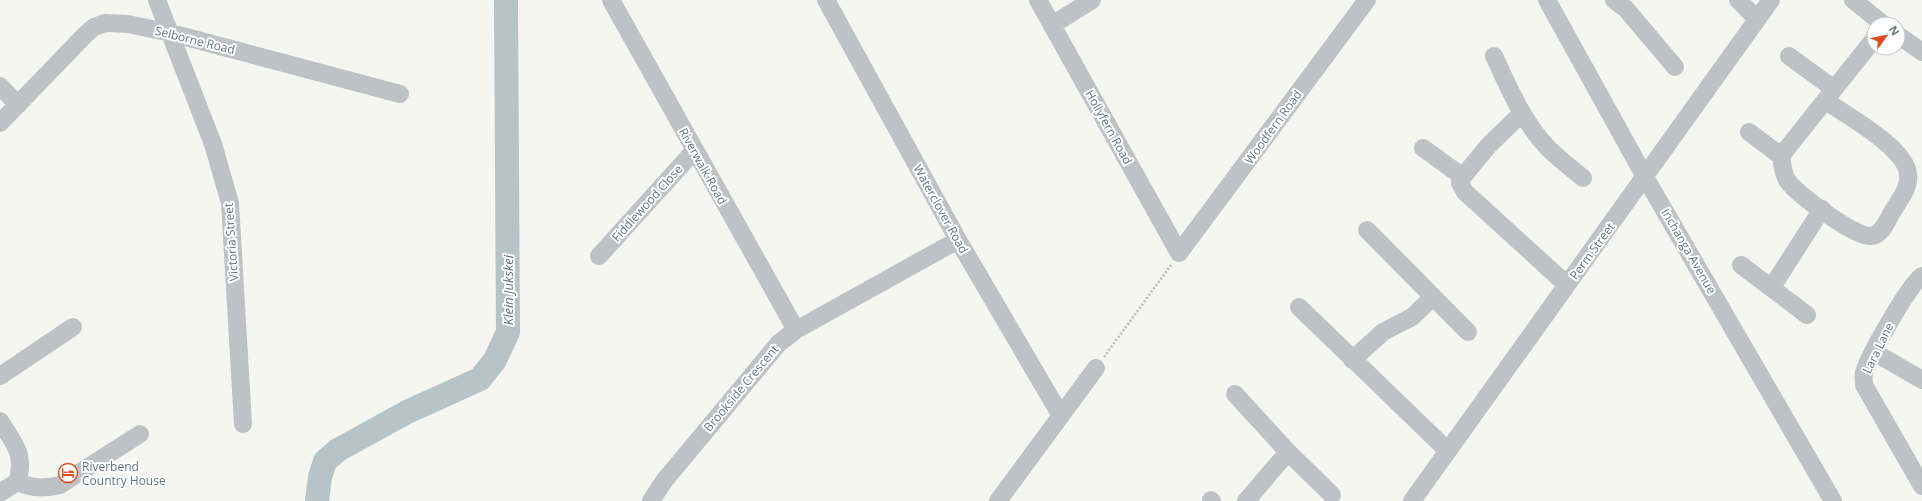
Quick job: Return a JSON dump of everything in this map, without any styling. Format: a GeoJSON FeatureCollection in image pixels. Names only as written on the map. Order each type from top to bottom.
{"type":"FeatureCollection","features":[{"type":"Feature","properties":{"kind":"street","name":"Victoria Street"},"geometry":{"type":"LineString","coordinates":[[157,0],[213,144],[230,203],[243,424]]}},
{"type":"Feature","properties":{"kind":"street","name":"Riverwalk Road"},"geometry":{"type":"LineString","coordinates":[[611,0],[796,330]]}},
{"type":"Feature","properties":{"kind":"street","name":"Waterclover Road"},"geometry":{"type":"LineString","coordinates":[[826,0],[958,240],[1061,416]]}},
{"type":"Feature","properties":{"kind":"street","name":"Hollyfern Road"},"geometry":{"type":"LineString","coordinates":[[1038,0],[1179,253]]}},
{"type":"Feature","properties":{"kind":"street"},"geometry":{"type":"LineString","coordinates":[[1052,25],[1092,0]]}},
{"type":"Feature","properties":{"kind":"street","name":"Woodfern Road"},"geometry":{"type":"LineString","coordinates":[[1179,253],[1366,0]]}},
{"type":"Feature","properties":{"kind":"street","name":"Inchanga Avenue"},"geometry":{"type":"LineString","coordinates":[[1547,0],[1645,177],[1833,501]]}},
{"type":"Feature","properties":{"kind":"street"},"geometry":{"type":"LineString","coordinates":[[1738,0],[1757,19]]}},
{"type":"Feature","properties":{"kind":"street","name":"Perm Street"},"geometry":{"type":"LineString","coordinates":[[1412,501],[1645,177],[1770,0]]}},
{"type":"Feature","properties":{"kind":"street"},"geometry":{"type":"LineString","coordinates":[[1625,3],[1675,67]]}},
{"type":"Feature","properties":{"kind":"street"},"geometry":{"type":"LineString","coordinates":[[1863,4],[1875,16]]}},
{"type":"Feature","properties":{"kind":"street","name":"Selborne Road"},"geometry":{"type":"LineString","coordinates":[[0,123],[94,27],[105,23],[118,23],[171,33],[400,94]]}},
{"type":"Feature","properties":{"kind":"street"},"geometry":{"type":"LineString","coordinates":[[1906,41],[1922,52]]}},
{"type":"Feature","properties":{"kind":"street"},"geometry":{"type":"LineString","coordinates":[[1781,156],[1866,49]]}},
{"type":"Feature","properties":{"kind":"street"},"geometry":{"type":"LineString","coordinates":[[1494,56],[1522,113],[1547,147],[1582,178]]}},
{"type":"Feature","properties":{"kind":"street"},"geometry":{"type":"LineString","coordinates":[[1749,132],[1781,156],[1787,180],[1796,190],[1860,235],[1870,237],[1881,231],[1905,190],[1908,173],[1901,157],[1830,95],[1789,56]]}},
{"type":"Feature","properties":{"kind":"street"},"geometry":{"type":"LineString","coordinates":[[0,86],[18,105]]}},
{"type":"Feature","properties":{"kind":"street"},"geometry":{"type":"LineString","coordinates":[[1522,113],[1498,135],[1463,176],[1460,184],[1465,192],[1567,285]]}},
{"type":"Feature","properties":{"kind":"street"},"geometry":{"type":"LineString","coordinates":[[1423,148],[1463,176]]}},
{"type":"Feature","properties":{"kind":"street","name":"Fiddlewood Close"},"geometry":{"type":"LineString","coordinates":[[599,256],[694,150]]}},
{"type":"Feature","properties":{"kind":"street"},"geometry":{"type":"LineString","coordinates":[[1772,287],[1822,209]]}},
{"type":"Feature","properties":{"kind":"street"},"geometry":{"type":"LineString","coordinates":[[1367,230],[1432,298],[1468,332]]}},
{"type":"Feature","properties":{"kind":"street","name":"Brookside Crescent"},"geometry":{"type":"LineString","coordinates":[[651,501],[664,481],[771,351],[796,330],[958,240]]}},
{"type":"Feature","properties":{"kind":"street"},"geometry":{"type":"LineString","coordinates":[[1741,266],[1772,287],[1807,315]]}},
{"type":"Feature","properties":{"kind":"street","name":"Lara Lane"},"geometry":{"type":"LineString","coordinates":[[1922,276],[1908,291],[1864,373],[1864,385],[1922,486]]}},
{"type":"Feature","properties":{"kind":"street"},"geometry":{"type":"LineString","coordinates":[[1352,360],[1383,332],[1412,317],[1432,298]]}},
{"type":"Feature","properties":{"kind":"street"},"geometry":{"type":"LineString","coordinates":[[1299,307],[1352,360],[1448,451]]}},
{"type":"Feature","properties":{"kind":"street"},"geometry":{"type":"LineString","coordinates":[[0,376],[73,327]]}},
{"type":"Feature","properties":{"kind":"street"},"geometry":{"type":"LineString","coordinates":[[1874,352],[1922,380]]}},
{"type":"Feature","properties":{"kind":"street"},"geometry":{"type":"LineString","coordinates":[[998,501],[1096,368]]}},
{"type":"Feature","properties":{"kind":"street"},"geometry":{"type":"LineString","coordinates":[[1235,394],[1288,452],[1332,494]]}},
{"type":"Feature","properties":{"kind":"street"},"geometry":{"type":"LineString","coordinates":[[0,422],[20,453],[20,468],[17,482],[0,493]]}},
{"type":"Feature","properties":{"kind":"street"},"geometry":{"type":"LineString","coordinates":[[17,482],[36,488],[46,489],[60,485],[140,434]]}},
{"type":"Feature","properties":{"kind":"street"},"geometry":{"type":"LineString","coordinates":[[1246,501],[1288,452]]}},
{"type":"Feature","properties":{"kind":"path"},"geometry":{"type":"LineString","coordinates":[[1096,368],[1179,253]]}},
{"type":"Feature","properties":{"kind":"waterway","name":"Klein Jukskei"},"geometry":{"type":"LineString","coordinates":[[317,501],[320,477],[325,461],[338,450],[407,412],[480,379],[495,360],[508,332],[506,0]]}},
{"type":"Feature","properties":{"kind":"place","name":"Riverbend Country House"},"geometry":{"type":"Point","coordinates":[68,473]}}]}
